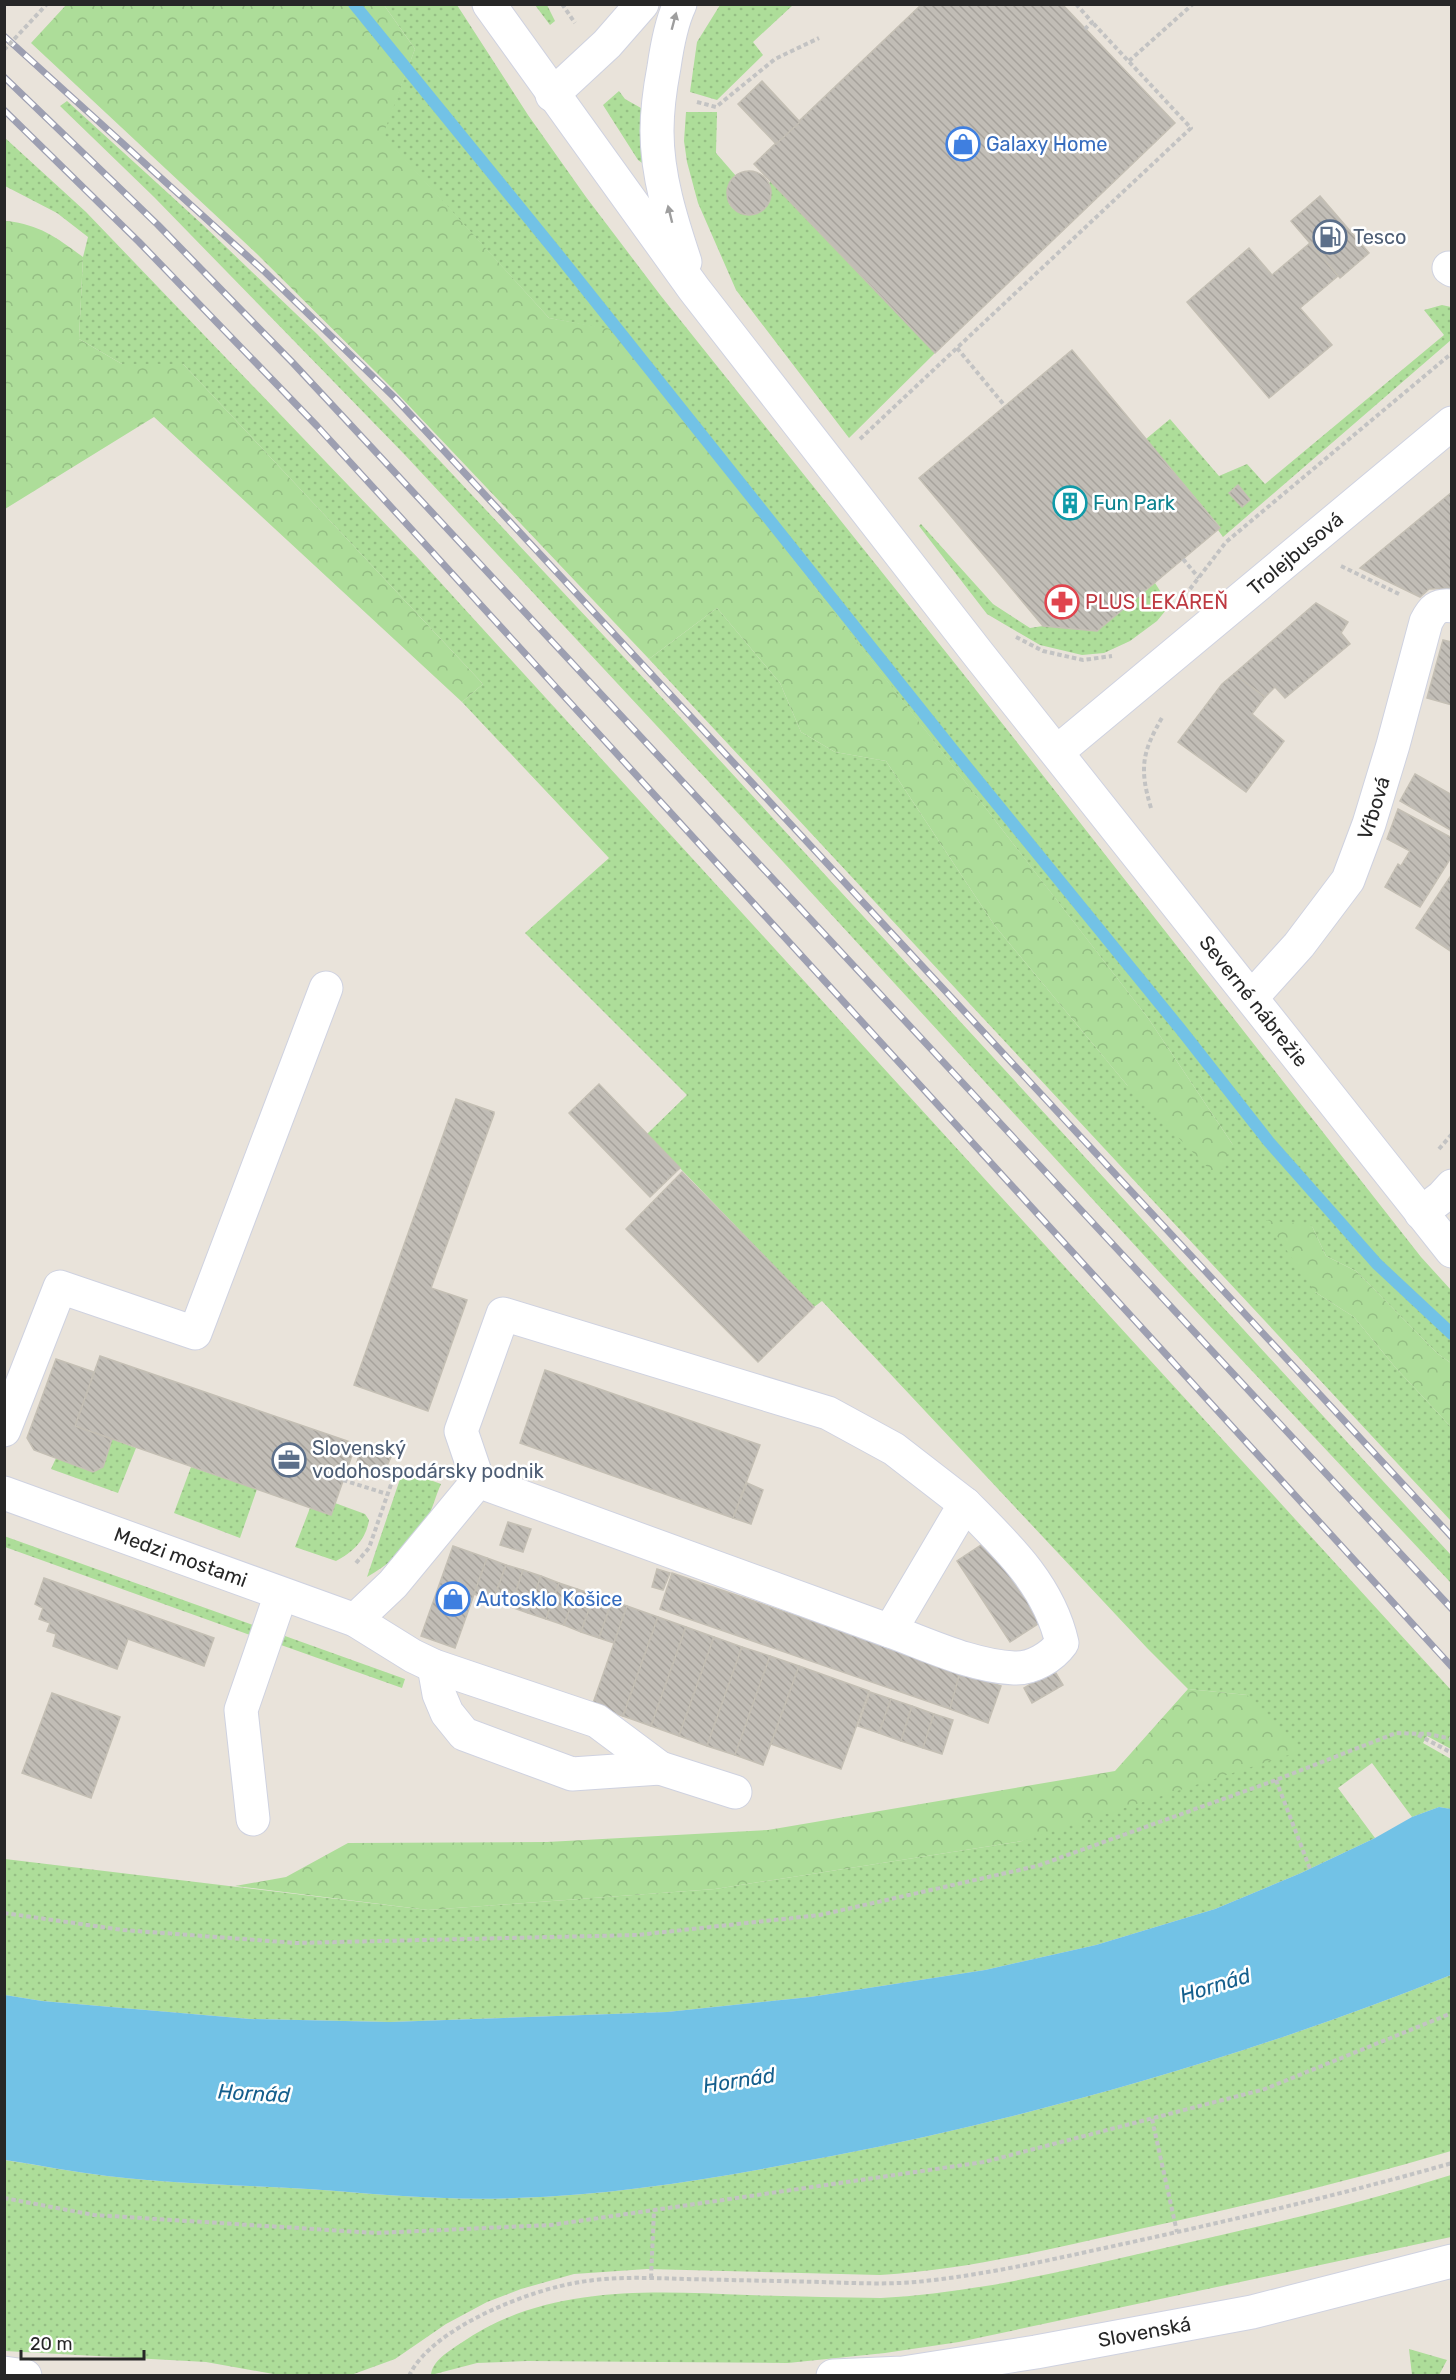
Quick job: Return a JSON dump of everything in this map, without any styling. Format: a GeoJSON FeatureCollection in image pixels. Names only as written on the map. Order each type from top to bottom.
{"type":"FeatureCollection","features":[{"type":"Feature","properties":{"kind":"street","name":"Severné nábrežie"},"geometry":{"type":"LineString","coordinates":[[489,4],[693,290],[1452,1251]]}},
{"type":"Feature","properties":{"kind":"street"},"geometry":{"type":"LineString","coordinates":[[552,95],[607,44],[642,4]]}},
{"type":"Feature","properties":{"kind":"street"},"geometry":{"type":"LineString","coordinates":[[680,4],[666,51],[659,96],[657,132],[661,177],[671,221],[693,290]]}},
{"type":"Feature","properties":{"kind":"street","name":"Trolejbusová"},"geometry":{"type":"LineString","coordinates":[[1057,752],[1452,423]]}},
{"type":"Feature","properties":{"kind":"street","name":"Vŕbová"},"geometry":{"type":"LineString","coordinates":[[1252,997],[1299,945],[1348,880],[1370,824],[1441,608]]}},
{"type":"Feature","properties":{"kind":"street"},"geometry":{"type":"LineString","coordinates":[[4,1430],[60,1287],[195,1333],[326,988]]}},
{"type":"Feature","properties":{"kind":"street"},"geometry":{"type":"LineString","coordinates":[[1420,1213],[1452,1186]]}},
{"type":"Feature","properties":{"kind":"street"},"geometry":{"type":"LineString","coordinates":[[503,1314],[828,1413],[894,1449],[965,1504],[1013,1552],[1043,1594],[1057,1622],[1062,1644],[1054,1654],[1035,1663],[1016,1668],[976,1661],[478,1481],[461,1431],[503,1314]]}},
{"type":"Feature","properties":{"kind":"street"},"geometry":{"type":"LineString","coordinates":[[355,1620],[393,1584],[478,1481]]}},
{"type":"Feature","properties":{"kind":"street","name":"Medzi mostami"},"geometry":{"type":"LineString","coordinates":[[4,1493],[355,1620],[434,1666],[597,1721],[660,1767]]}},
{"type":"Feature","properties":{"kind":"street"},"geometry":{"type":"LineString","coordinates":[[890,1631],[965,1504]]}},
{"type":"Feature","properties":{"kind":"street"},"geometry":{"type":"LineString","coordinates":[[253,1818],[241,1710],[281,1594]]}},
{"type":"Feature","properties":{"kind":"street"},"geometry":{"type":"LineString","coordinates":[[434,1666],[439,1694],[447,1713],[464,1734],[572,1774],[660,1767],[735,1792]]}},
{"type":"Feature","properties":{"kind":"street","name":"Slovenská"},"geometry":{"type":"LineString","coordinates":[[833,2376],[903,2373],[1036,2352],[1252,2312],[1452,2261]]}},
{"type":"Feature","properties":{"kind":"street"},"geometry":{"type":"LineString","coordinates":[[4,2373],[25,2376]]}},
{"type":"Feature","properties":{"kind":"path"},"geometry":{"type":"LineString","coordinates":[[4,50],[47,4]]}},
{"type":"Feature","properties":{"kind":"path"},"geometry":{"type":"LineString","coordinates":[[858,440],[1191,128],[1076,4]]}},
{"type":"Feature","properties":{"kind":"path"},"geometry":{"type":"LineString","coordinates":[[1129,61],[1193,4]]}},
{"type":"Feature","properties":{"kind":"path"},"geometry":{"type":"LineString","coordinates":[[1085,29],[1092,22]]}},
{"type":"Feature","properties":{"kind":"path"},"geometry":{"type":"LineString","coordinates":[[689,100],[716,107],[775,59],[819,38]]}},
{"type":"Feature","properties":{"kind":"path"},"geometry":{"type":"LineString","coordinates":[[957,348],[1005,406]]}},
{"type":"Feature","properties":{"kind":"path"},"geometry":{"type":"LineString","coordinates":[[1185,596],[1226,542],[1452,353]]}},
{"type":"Feature","properties":{"kind":"path"},"geometry":{"type":"LineString","coordinates":[[1346,556],[1338,564],[1441,608]]}},
{"type":"Feature","properties":{"kind":"path"},"geometry":{"type":"LineString","coordinates":[[1184,559],[1199,578]]}},
{"type":"Feature","properties":{"kind":"path"},"geometry":{"type":"LineString","coordinates":[[1012,635],[1043,651],[1083,660],[1113,656],[1138,642],[1158,668]]}},
{"type":"Feature","properties":{"kind":"path"},"geometry":{"type":"LineString","coordinates":[[1152,811],[1143,772],[1149,741],[1165,712]]}},
{"type":"Feature","properties":{"kind":"path"},"geometry":{"type":"LineString","coordinates":[[318,1607],[369,1548],[397,1467]]}},
{"type":"Feature","properties":{"kind":"path"},"geometry":{"type":"LineString","coordinates":[[343,1480],[387,1494]]}},
{"type":"Feature","properties":{"kind":"path"},"geometry":{"type":"LineString","coordinates":[[4,1913],[123,1930],[296,1943],[637,1935],[820,1914],[1037,1866],[1276,1780],[1396,1733],[1428,1734],[1452,1739]]}},
{"type":"Feature","properties":{"kind":"path"},"geometry":{"type":"LineString","coordinates":[[1417,1735],[1452,1753]]}},
{"type":"Feature","properties":{"kind":"path"},"geometry":{"type":"LineString","coordinates":[[1276,1780],[1310,1869]]}},
{"type":"Feature","properties":{"kind":"path"},"geometry":{"type":"LineString","coordinates":[[4,2198],[94,2215],[376,2233],[551,2225],[984,2162],[1266,2089],[1452,2013]]}},
{"type":"Feature","properties":{"kind":"path"},"geometry":{"type":"LineString","coordinates":[[1152,2119],[1177,2232]]}},
{"type":"Feature","properties":{"kind":"path"},"geometry":{"type":"LineString","coordinates":[[409,2376],[431,2348],[450,2332],[476,2317],[537,2293],[580,2282],[651,2278],[858,2283],[924,2281],[1034,2263],[1177,2232],[1386,2182],[1452,2163]]}},
{"type":"Feature","properties":{"kind":"path"},"geometry":{"type":"LineString","coordinates":[[651,2278],[654,2210]]}},
{"type":"Feature","properties":{"kind":"green space"},"geometry":{"type":"Polygon","coordinates":[[[67,4],[384,5],[415,49],[383,135],[549,318],[616,330],[1148,1018],[1233,1145],[1215,1175],[1127,1085],[995,926],[886,761],[835,752],[801,732],[780,683],[717,608],[649,659],[395,391],[256,253],[31,43],[67,4]]]}},
{"type":"Feature","properties":{"kind":"green space"},"geometry":{"type":"Polygon","coordinates":[[[384,5],[457,5],[528,115],[586,197],[661,296],[961,671],[1421,1257],[1451,1290],[1451,1363],[1438,1354],[1356,1271],[1326,1256],[1312,1226],[1315,1292],[1354,1317],[1395,1367],[1451,1427],[1451,1521],[649,659],[717,608],[780,683],[801,732],[835,752],[886,761],[995,926],[1127,1085],[1233,1145],[1148,1018],[616,331],[549,318],[382,135],[415,49],[384,5]]]}},
{"type":"Feature","properties":{"kind":"green space"},"geometry":{"type":"Polygon","coordinates":[[[535,5],[547,5],[555,21],[550,25],[535,5]]]}},
{"type":"Feature","properties":{"kind":"green space"},"geometry":{"type":"Polygon","coordinates":[[[720,5],[793,5],[753,42],[763,55],[717,100],[690,92],[697,42],[720,5]]]}},
{"type":"Feature","properties":{"kind":"green space"},"geometry":{"type":"Polygon","coordinates":[[[619,91],[625,99],[641,108],[645,165],[638,160],[603,105],[619,91]]]}},
{"type":"Feature","properties":{"kind":"green space"},"geometry":{"type":"Polygon","coordinates":[[[67,101],[203,225],[317,334],[426,446],[680,717],[1451,1555],[1451,1583],[1163,1276],[774,852],[405,455],[154,197],[60,106],[67,101]]]}},
{"type":"Feature","properties":{"kind":"green space"},"geometry":{"type":"Polygon","coordinates":[[[686,112],[717,112],[716,153],[736,176],[727,192],[729,203],[735,210],[743,214],[760,211],[767,205],[770,196],[768,184],[771,181],[935,353],[849,438],[736,290],[698,203],[684,141],[686,112]]]}},
{"type":"Feature","properties":{"kind":"green space"},"geometry":{"type":"Polygon","coordinates":[[[4,137],[86,212],[420,560],[1451,1690],[1451,1749],[1427,1736],[1423,1743],[1451,1759],[1451,1809],[1439,1807],[1412,1817],[1372,1763],[1338,1788],[1375,1838],[1301,1873],[1215,1909],[1096,1945],[985,1970],[810,1997],[667,2012],[390,2022],[250,2019],[42,2001],[5,1995],[5,1859],[428,1910],[715,1889],[1022,1841],[1247,1695],[1188,1689],[822,1301],[814,1307],[647,1134],[687,1095],[525,933],[609,858],[462,702],[483,684],[183,364],[122,364],[79,339],[83,257],[88,237],[57,213],[5,186],[4,137]]]}},
{"type":"Feature","properties":{"kind":"green space"},"geometry":{"type":"Polygon","coordinates":[[[4,222],[47,233],[83,257],[79,339],[122,364],[183,364],[483,684],[462,702],[154,417],[5,509],[4,222]]]}},
{"type":"Feature","properties":{"kind":"green space"},"geometry":{"type":"Polygon","coordinates":[[[1442,305],[1451,307],[1451,340],[1223,537],[1218,530],[1220,527],[1146,439],[1170,419],[1219,476],[1247,464],[1265,484],[1444,335],[1424,310],[1442,305]]]}},
{"type":"Feature","properties":{"kind":"green space"},"geometry":{"type":"Polygon","coordinates":[[[921,524],[993,604],[1030,628],[1043,626],[1097,631],[1155,583],[1164,597],[1166,610],[1157,621],[1130,641],[1104,653],[1082,655],[1040,645],[987,614],[919,526],[921,524]]]}},
{"type":"Feature","properties":{"kind":"green space"},"geometry":{"type":"Polygon","coordinates":[[[1266,1220],[1312,1226],[1326,1256],[1356,1271],[1438,1354],[1451,1363],[1451,1427],[1395,1367],[1354,1317],[1315,1292],[1266,1220]]]}},
{"type":"Feature","properties":{"kind":"green space"},"geometry":{"type":"Polygon","coordinates":[[[112,1439],[136,1448],[118,1493],[51,1469],[56,1458],[93,1472],[103,1467],[112,1439]]]}},
{"type":"Feature","properties":{"kind":"green space"},"geometry":{"type":"Polygon","coordinates":[[[191,1467],[257,1489],[240,1538],[174,1513],[191,1467]]]}},
{"type":"Feature","properties":{"kind":"green space"},"geometry":{"type":"Polygon","coordinates":[[[403,1470],[441,1484],[428,1517],[417,1535],[398,1555],[367,1577],[403,1470]]]}},
{"type":"Feature","properties":{"kind":"green space"},"geometry":{"type":"Polygon","coordinates":[[[335,1503],[365,1514],[369,1520],[365,1534],[358,1545],[336,1561],[295,1547],[310,1508],[331,1515],[335,1503]]]}},
{"type":"Feature","properties":{"kind":"green space"},"geometry":{"type":"Polygon","coordinates":[[[4,1536],[253,1625],[250,1635],[5,1547],[4,1536]]]}},
{"type":"Feature","properties":{"kind":"green space"},"geometry":{"type":"Polygon","coordinates":[[[285,1636],[405,1679],[402,1688],[281,1645],[285,1636]]]}},
{"type":"Feature","properties":{"kind":"green space"},"geometry":{"type":"Polygon","coordinates":[[[1188,1689],[1247,1695],[1301,1751],[1022,1841],[715,1889],[428,1910],[235,1886],[286,1877],[348,1843],[547,1842],[768,1830],[1115,1771],[1188,1689]]]}},
{"type":"Feature","properties":{"kind":"green space"},"geometry":{"type":"Polygon","coordinates":[[[1451,1975],[1451,2151],[1333,2184],[1040,2251],[944,2269],[880,2275],[647,2269],[574,2274],[521,2289],[487,2302],[446,2324],[395,2359],[351,2375],[279,2375],[206,2362],[5,2351],[4,2160],[132,2179],[437,2198],[489,2199],[555,2196],[635,2189],[832,2156],[990,2122],[1068,2102],[1223,2057],[1376,2004],[1451,1975]]]}},
{"type":"Feature","properties":{"kind":"green space"},"geometry":{"type":"Polygon","coordinates":[[[1451,2175],[1451,2237],[959,2342],[885,2353],[788,2363],[527,2361],[477,2363],[431,2375],[434,2365],[446,2353],[494,2324],[528,2310],[563,2301],[600,2295],[637,2293],[881,2298],[951,2291],[1056,2272],[1233,2232],[1343,2206],[1451,2175]]]}},
{"type":"Feature","properties":{"kind":"green space"},"geometry":{"type":"Polygon","coordinates":[[[1409,2349],[1447,2360],[1439,2375],[1412,2375],[1409,2349]]]}},
{"type":"Feature","properties":{"kind":"water","name":"Hornád"},"geometry":{"type":"Polygon","coordinates":[[[1439,1807],[1451,1809],[1451,1975],[1376,2004],[1223,2057],[990,2122],[832,2156],[714,2177],[635,2189],[515,2198],[437,2198],[157,2181],[5,2160],[5,1995],[42,2001],[250,2019],[390,2022],[667,2012],[810,1997],[985,1970],[1096,1945],[1215,1909],[1301,1873],[1375,1838],[1412,1817],[1439,1807]]]}},
{"type":"Feature","properties":{"kind":"building"},"geometry":{"type":"Polygon","coordinates":[[[922,4],[1062,4],[1175,123],[935,353],[754,164],[922,4]]]}},
{"type":"Feature","properties":{"kind":"building"},"geometry":{"type":"Polygon","coordinates":[[[762,81],[800,122],[776,144],[738,104],[762,81]]]}},
{"type":"Feature","properties":{"kind":"building"},"geometry":{"type":"Polygon","coordinates":[[[749,171],[764,178],[771,193],[764,208],[749,215],[734,208],[727,193],[734,178],[749,171]]]}},
{"type":"Feature","properties":{"kind":"building","name":"Tesco"},"geometry":{"type":"Polygon","coordinates":[[[1320,196],[1369,253],[1340,278],[1291,221],[1320,196]]]}},
{"type":"Feature","properties":{"kind":"building"},"geometry":{"type":"Polygon","coordinates":[[[1310,243],[1338,276],[1300,308],[1332,345],[1269,398],[1187,302],[1249,248],[1272,275],[1310,243]]]}},
{"type":"Feature","properties":{"kind":"building","name":"Fun Park"},"geometry":{"type":"Polygon","coordinates":[[[1072,350],[1220,528],[1097,631],[1043,626],[919,478],[1072,350]]]}},
{"type":"Feature","properties":{"kind":"building"},"geometry":{"type":"Polygon","coordinates":[[[1238,485],[1250,500],[1242,507],[1229,493],[1238,485]]]}},
{"type":"Feature","properties":{"kind":"building"},"geometry":{"type":"Polygon","coordinates":[[[1452,492],[1452,588],[1429,589],[1420,597],[1360,568],[1452,492]]]}},
{"type":"Feature","properties":{"kind":"building"},"geometry":{"type":"Polygon","coordinates":[[[1316,603],[1348,622],[1341,633],[1350,644],[1285,698],[1275,687],[1265,697],[1234,674],[1316,603]]]}},
{"type":"Feature","properties":{"kind":"building"},"geometry":{"type":"Polygon","coordinates":[[[1443,640],[1452,642],[1452,705],[1427,698],[1443,640]]]}},
{"type":"Feature","properties":{"kind":"building"},"geometry":{"type":"Polygon","coordinates":[[[1234,674],[1265,697],[1252,714],[1284,741],[1246,792],[1178,742],[1222,684],[1234,674]]]}},
{"type":"Feature","properties":{"kind":"building"},"geometry":{"type":"Polygon","coordinates":[[[1415,774],[1452,795],[1452,831],[1400,801],[1415,774]]]}},
{"type":"Feature","properties":{"kind":"building"},"geometry":{"type":"Polygon","coordinates":[[[1398,809],[1452,838],[1452,856],[1420,907],[1385,887],[1398,864],[1401,866],[1410,851],[1387,839],[1398,809]]]}},
{"type":"Feature","properties":{"kind":"building"},"geometry":{"type":"Polygon","coordinates":[[[1452,874],[1452,952],[1416,928],[1452,874]]]}},
{"type":"Feature","properties":{"kind":"building"},"geometry":{"type":"Polygon","coordinates":[[[599,1084],[680,1168],[650,1197],[569,1113],[599,1084]]]}},
{"type":"Feature","properties":{"kind":"building"},"geometry":{"type":"Polygon","coordinates":[[[456,1099],[494,1112],[494,1114],[431,1288],[467,1300],[428,1411],[354,1385],[456,1099]]]}},
{"type":"Feature","properties":{"kind":"building"},"geometry":{"type":"Polygon","coordinates":[[[682,1172],[814,1307],[758,1362],[626,1229],[682,1172]]]}},
{"type":"Feature","properties":{"kind":"building"},"geometry":{"type":"Polygon","coordinates":[[[100,1356],[356,1444],[331,1515],[75,1426],[100,1356]]]}},
{"type":"Feature","properties":{"kind":"building"},"geometry":{"type":"Polygon","coordinates":[[[56,1359],[94,1372],[75,1426],[112,1439],[103,1467],[93,1472],[34,1450],[27,1438],[56,1359]]]}},
{"type":"Feature","properties":{"kind":"building"},"geometry":{"type":"Polygon","coordinates":[[[545,1370],[760,1445],[733,1518],[520,1443],[545,1370]]]}},
{"type":"Feature","properties":{"kind":"building"},"geometry":{"type":"Polygon","coordinates":[[[362,1446],[391,1457],[384,1472],[357,1462],[362,1446]]]}},
{"type":"Feature","properties":{"kind":"building"},"geometry":{"type":"Polygon","coordinates":[[[747,1483],[763,1490],[751,1524],[733,1518],[747,1483]]]}},
{"type":"Feature","properties":{"kind":"building"},"geometry":{"type":"Polygon","coordinates":[[[508,1522],[531,1529],[523,1552],[500,1545],[508,1522]]]}},
{"type":"Feature","properties":{"kind":"building"},"geometry":{"type":"Polygon","coordinates":[[[987,1541],[1041,1622],[1010,1642],[957,1561],[987,1541]]]}},
{"type":"Feature","properties":{"kind":"building"},"geometry":{"type":"Polygon","coordinates":[[[453,1546],[487,1558],[455,1648],[421,1636],[453,1546]]]}},
{"type":"Feature","properties":{"kind":"building"},"geometry":{"type":"Polygon","coordinates":[[[487,1558],[506,1565],[493,1601],[474,1594],[487,1558]]]}},
{"type":"Feature","properties":{"kind":"building"},"geometry":{"type":"Polygon","coordinates":[[[506,1565],[523,1570],[511,1607],[493,1601],[506,1565]]]}},
{"type":"Feature","properties":{"kind":"building"},"geometry":{"type":"Polygon","coordinates":[[[657,1569],[670,1573],[663,1590],[652,1587],[657,1569]]]}},
{"type":"Feature","properties":{"kind":"building"},"geometry":{"type":"Polygon","coordinates":[[[523,1570],[541,1576],[528,1613],[511,1607],[523,1570]]]}},
{"type":"Feature","properties":{"kind":"building"},"geometry":{"type":"Polygon","coordinates":[[[672,1573],[960,1672],[950,1709],[660,1609],[672,1573]]]}},
{"type":"Feature","properties":{"kind":"building"},"geometry":{"type":"Polygon","coordinates":[[[541,1576],[559,1583],[546,1619],[528,1613],[541,1576]]]}},
{"type":"Feature","properties":{"kind":"building"},"geometry":{"type":"Polygon","coordinates":[[[44,1578],[214,1638],[204,1666],[128,1639],[117,1669],[53,1646],[56,1634],[47,1631],[50,1623],[39,1619],[43,1608],[35,1604],[44,1578]]]}},
{"type":"Feature","properties":{"kind":"building"},"geometry":{"type":"Polygon","coordinates":[[[559,1583],[577,1589],[564,1625],[546,1619],[559,1583]]]}},
{"type":"Feature","properties":{"kind":"building"},"geometry":{"type":"Polygon","coordinates":[[[577,1589],[594,1595],[581,1632],[564,1625],[577,1589]]]}},
{"type":"Feature","properties":{"kind":"building"},"geometry":{"type":"Polygon","coordinates":[[[594,1595],[612,1601],[599,1638],[581,1632],[594,1595]]]}},
{"type":"Feature","properties":{"kind":"building"},"geometry":{"type":"Polygon","coordinates":[[[612,1601],[627,1606],[614,1643],[599,1638],[612,1601]]]}},
{"type":"Feature","properties":{"kind":"building"},"geometry":{"type":"Polygon","coordinates":[[[627,1606],[658,1617],[623,1716],[592,1706],[627,1606]]]}},
{"type":"Feature","properties":{"kind":"building"},"geometry":{"type":"Polygon","coordinates":[[[658,1617],[686,1627],[651,1726],[623,1716],[658,1617]]]}},
{"type":"Feature","properties":{"kind":"building"},"geometry":{"type":"Polygon","coordinates":[[[686,1627],[714,1637],[679,1736],[651,1726],[686,1627]]]}},
{"type":"Feature","properties":{"kind":"building"},"geometry":{"type":"Polygon","coordinates":[[[714,1637],[742,1647],[707,1746],[679,1736],[714,1637]]]}},
{"type":"Feature","properties":{"kind":"building"},"geometry":{"type":"Polygon","coordinates":[[[742,1647],[770,1656],[735,1755],[707,1746],[742,1647]]]}},
{"type":"Feature","properties":{"kind":"building"},"geometry":{"type":"Polygon","coordinates":[[[770,1656],[799,1666],[763,1765],[735,1755],[770,1656]]]}},
{"type":"Feature","properties":{"kind":"building"},"geometry":{"type":"Polygon","coordinates":[[[799,1666],[869,1691],[841,1769],[771,1744],[799,1666]]]}},
{"type":"Feature","properties":{"kind":"building"},"geometry":{"type":"Polygon","coordinates":[[[1054,1670],[1063,1685],[1032,1703],[1024,1688],[1054,1670]]]}},
{"type":"Feature","properties":{"kind":"building"},"geometry":{"type":"Polygon","coordinates":[[[960,1672],[1001,1686],[988,1723],[950,1709],[960,1672]]]}},
{"type":"Feature","properties":{"kind":"building"},"geometry":{"type":"Polygon","coordinates":[[[870,1692],[891,1699],[879,1733],[858,1726],[870,1692]]]}},
{"type":"Feature","properties":{"kind":"building"},"geometry":{"type":"Polygon","coordinates":[[[52,1693],[120,1717],[91,1798],[22,1773],[52,1693]]]}},
{"type":"Feature","properties":{"kind":"building"},"geometry":{"type":"Polygon","coordinates":[[[891,1699],[912,1706],[901,1741],[879,1733],[891,1699]]]}},
{"type":"Feature","properties":{"kind":"building"},"geometry":{"type":"Polygon","coordinates":[[[912,1706],[934,1714],[923,1748],[901,1741],[912,1706]]]}},
{"type":"Feature","properties":{"kind":"building"},"geometry":{"type":"Polygon","coordinates":[[[934,1714],[953,1720],[942,1754],[923,1748],[934,1714]]]}},
{"type":"Feature","properties":{"kind":"waterway"},"geometry":{"type":"LineString","coordinates":[[354,4],[556,252],[1269,1142],[1377,1264],[1452,1334]]}},
{"type":"Feature","properties":{"kind":"railway"},"geometry":{"type":"LineString","coordinates":[[4,36],[265,272],[396,399],[1452,1537]]}},
{"type":"Feature","properties":{"kind":"railway"},"geometry":{"type":"LineString","coordinates":[[4,77],[158,225],[293,363],[1452,1609]]}},
{"type":"Feature","properties":{"kind":"railway"},"geometry":{"type":"LineString","coordinates":[[4,110],[139,242],[317,426],[1452,1667]]}},
{"type":"Feature","properties":{"kind":"place","name":"Galaxy Home"},"geometry":{"type":"Point","coordinates":[963,144]}},
{"type":"Feature","properties":{"kind":"place","name":"Tesco"},"geometry":{"type":"Point","coordinates":[1330,237]}},
{"type":"Feature","properties":{"kind":"place","name":"Fun Park"},"geometry":{"type":"Point","coordinates":[1070,503]}},
{"type":"Feature","properties":{"kind":"place","name":"PLUS LEKÁREŇ"},"geometry":{"type":"Point","coordinates":[1062,602]}},
{"type":"Feature","properties":{"kind":"place","name":"Slovenský vodohospodársky podnik"},"geometry":{"type":"Point","coordinates":[289,1460]}},
{"type":"Feature","properties":{"kind":"place","name":"Autosklo Košice"},"geometry":{"type":"Point","coordinates":[453,1599]}}]}
